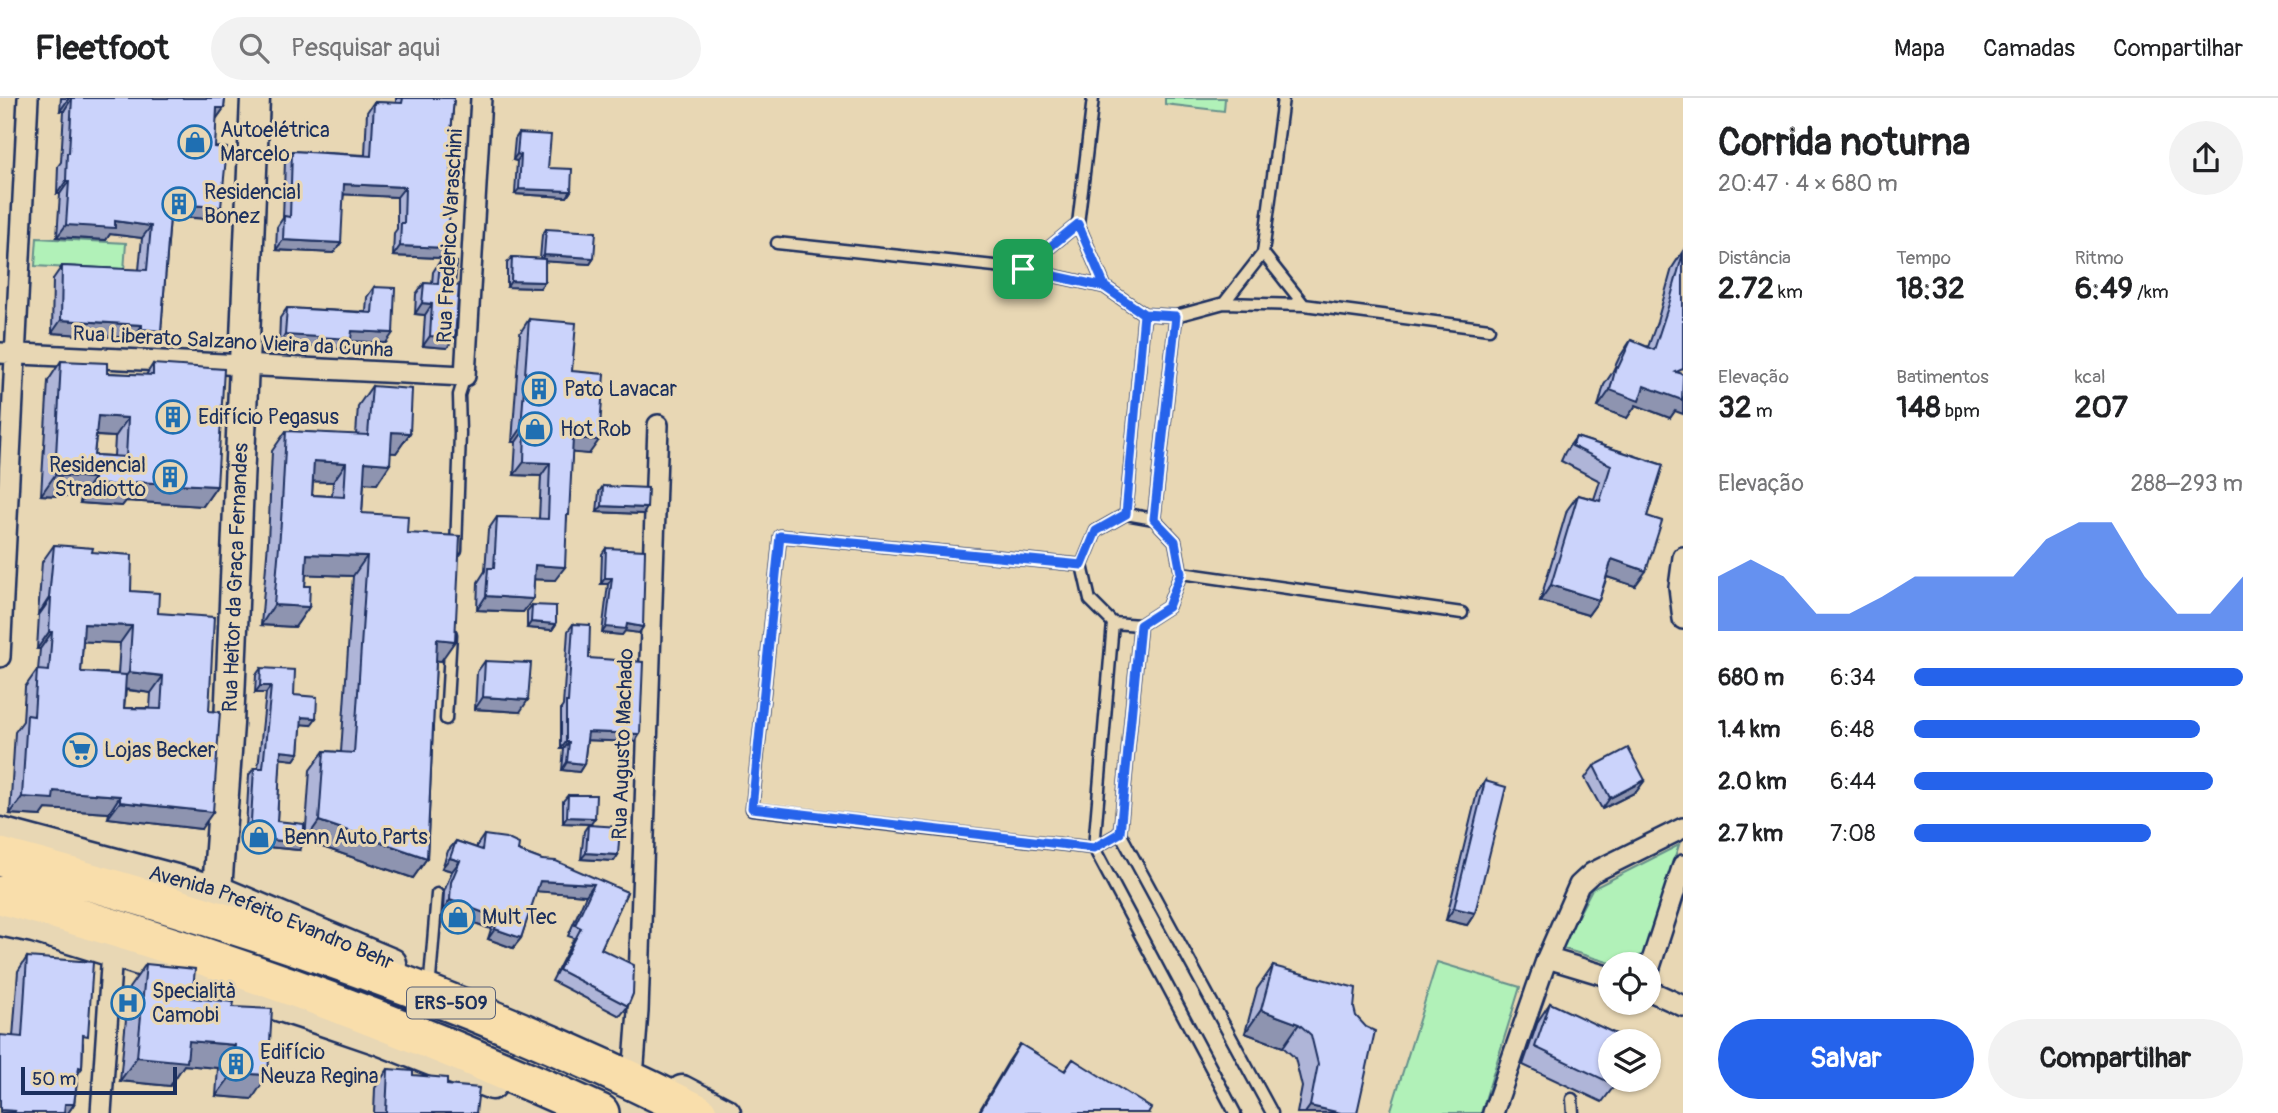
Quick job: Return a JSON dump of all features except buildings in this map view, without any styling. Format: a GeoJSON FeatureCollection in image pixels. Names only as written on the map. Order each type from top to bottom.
{"type":"FeatureCollection","features":[{"type":"Feature","properties":{"kind":"highway","name":"Avenida Prefeito Evandro Behr"},"geometry":{"type":"LineString","coordinates":[[0,857],[82,879],[206,902],[523,1031],[629,1078],[698,1113]]}},
{"type":"Feature","properties":{"kind":"highway","name":"ERS-509"},"geometry":{"type":"LineString","coordinates":[[0,895],[66,912],[125,943],[226,963],[384,1021],[600,1113]]}},
{"type":"Feature","properties":{"kind":"highway"},"geometry":{"type":"LineString","coordinates":[[125,943],[178,922],[206,902]]}},
{"type":"Feature","properties":{"kind":"highway","name":"ERS-509"},"geometry":{"type":"LineString","coordinates":[[416,973],[523,1031]]}},
{"type":"Feature","properties":{"kind":"main road","name":"Rua Heitor da Graça Fernandes"},"geometry":{"type":"LineString","coordinates":[[206,902],[229,724],[255,98]]}},
{"type":"Feature","properties":{"kind":"main road","name":"Avenida Prefeito Evandro Behr"},"geometry":{"type":"LineString","coordinates":[[0,832],[416,973],[634,1064],[726,1113]]}},
{"type":"Feature","properties":{"kind":"main road","name":"ERS-509"},"geometry":{"type":"LineString","coordinates":[[0,921],[125,943],[378,1040],[476,1084],[559,1113]]}},
{"type":"Feature","properties":{"kind":"street"},"geometry":{"type":"LineString","coordinates":[[0,657],[8,353],[27,98]]}},
{"type":"Feature","properties":{"kind":"street","name":"Rua Frederico Varaschini"},"geometry":{"type":"LineString","coordinates":[[464,376],[481,98]]}},
{"type":"Feature","properties":{"kind":"street","name":"Rua Liberato Salzano Vieira da Cunha"},"geometry":{"type":"LineString","coordinates":[[8,353],[464,376]]}},
{"type":"Feature","properties":{"kind":"street","name":"Rua Augusto Machado"},"geometry":{"type":"LineString","coordinates":[[634,1064],[658,425]]}},
{"type":"Feature","properties":{"kind":"street"},"geometry":{"type":"LineString","coordinates":[[1683,557],[1679,587],[1683,619]]}},
{"type":"Feature","properties":{"kind":"street"},"geometry":{"type":"LineString","coordinates":[[1493,1113],[1547,958],[1579,885],[1592,873],[1683,828]]}},
{"type":"Feature","properties":{"kind":"street"},"geometry":{"type":"LineString","coordinates":[[1655,952],[1683,865]]}},
{"type":"Feature","properties":{"kind":"street"},"geometry":{"type":"LineString","coordinates":[[101,1113],[125,943]]}},
{"type":"Feature","properties":{"kind":"street"},"geometry":{"type":"LineString","coordinates":[[1547,958],[1598,973]]}},
{"type":"Feature","properties":{"kind":"street"},"geometry":{"type":"LineString","coordinates":[[1661,996],[1683,1006]]}},
{"type":"Feature","properties":{"kind":"lane"},"geometry":{"type":"LineString","coordinates":[[1093,98],[1078,224],[1105,287]]}},
{"type":"Feature","properties":{"kind":"lane"},"geometry":{"type":"LineString","coordinates":[[1224,303],[1263,253],[1283,98]]}},
{"type":"Feature","properties":{"kind":"lane"},"geometry":{"type":"LineString","coordinates":[[1023,269],[1078,224]]}},
{"type":"Feature","properties":{"kind":"lane"},"geometry":{"type":"LineString","coordinates":[[778,243],[1023,269],[1105,287],[1144,314],[1176,316],[1224,303],[1304,305],[1489,329]]}},
{"type":"Feature","properties":{"kind":"lane"},"geometry":{"type":"LineString","coordinates":[[1263,253],[1304,305]]}},
{"type":"Feature","properties":{"kind":"lane"},"geometry":{"type":"LineString","coordinates":[[1126,514],[1144,314]]}},
{"type":"Feature","properties":{"kind":"lane"},"geometry":{"type":"LineString","coordinates":[[1154,519],[1176,316]]}},
{"type":"Feature","properties":{"kind":"lane"},"geometry":{"type":"LineString","coordinates":[[455,558],[459,395],[464,376]]}},
{"type":"Feature","properties":{"kind":"lane"},"geometry":{"type":"LineString","coordinates":[[1126,514],[1154,519],[1175,541],[1181,573],[1168,607],[1140,625],[1113,622],[1090,600],[1082,565],[1096,531],[1126,514]]}},
{"type":"Feature","properties":{"kind":"lane"},"geometry":{"type":"LineString","coordinates":[[1082,565],[780,536],[752,808],[1094,848],[1120,833]]}},
{"type":"Feature","properties":{"kind":"lane"},"geometry":{"type":"LineString","coordinates":[[1181,573],[1461,613]]}},
{"type":"Feature","properties":{"kind":"lane"},"geometry":{"type":"LineString","coordinates":[[1113,622],[1094,848],[1235,1113]]}},
{"type":"Feature","properties":{"kind":"lane"},"geometry":{"type":"LineString","coordinates":[[1140,625],[1120,833],[1272,1113]]}},
{"type":"Feature","properties":{"kind":"lane"},"geometry":{"type":"LineString","coordinates":[[446,719],[451,627]]}},
{"type":"Feature","properties":{"kind":"lane"},"geometry":{"type":"LineString","coordinates":[[416,973],[437,894]]}},
{"type":"Feature","properties":{"kind":"lane"},"geometry":{"type":"LineString","coordinates":[[1572,1099],[1573,1113]]}},
{"type":"Feature","properties":{"kind":"green space"},"geometry":{"type":"Polygon","coordinates":[[[1165,98],[1225,98],[1224,111],[1165,104],[1165,98]]]}},
{"type":"Feature","properties":{"kind":"green space"},"geometry":{"type":"Polygon","coordinates":[[[37,238],[126,243],[124,271],[35,266],[37,238]]]}},
{"type":"Feature","properties":{"kind":"green space"},"geometry":{"type":"Polygon","coordinates":[[[1679,845],[1645,952],[1598,952],[1598,959],[1561,948],[1592,889],[1679,845]]]}},
{"type":"Feature","properties":{"kind":"green space"},"geometry":{"type":"Polygon","coordinates":[[[1437,962],[1520,987],[1481,1113],[1390,1113],[1437,962]]]}},
{"type":"Feature","properties":{"kind":"place","name":"Autoelétrica Marcelo"},"geometry":{"type":"Point","coordinates":[195,142]}},
{"type":"Feature","properties":{"kind":"place","name":"Residencial Bonez"},"geometry":{"type":"Point","coordinates":[179,204]}},
{"type":"Feature","properties":{"kind":"place","name":"Pato Lavacar"},"geometry":{"type":"Point","coordinates":[539,389]}},
{"type":"Feature","properties":{"kind":"place","name":"Edifício Pegasus"},"geometry":{"type":"Point","coordinates":[173,417]}},
{"type":"Feature","properties":{"kind":"place","name":"Hot Rob"},"geometry":{"type":"Point","coordinates":[535,429]}},
{"type":"Feature","properties":{"kind":"place","name":"Residencial Stradiotto"},"geometry":{"type":"Point","coordinates":[170,477]}},
{"type":"Feature","properties":{"kind":"place","name":"Lojas Becker"},"geometry":{"type":"Point","coordinates":[80,750]}},
{"type":"Feature","properties":{"kind":"place","name":"Benn Auto Parts"},"geometry":{"type":"Point","coordinates":[259,837]}},
{"type":"Feature","properties":{"kind":"place","name":"Mult Tec"},"geometry":{"type":"Point","coordinates":[458,917]}},
{"type":"Feature","properties":{"kind":"place","name":"Specialità Camobi"},"geometry":{"type":"Point","coordinates":[128,1003]}},
{"type":"Feature","properties":{"kind":"place","name":"Edifício Neuza Regina"},"geometry":{"type":"Point","coordinates":[236,1064]}},
{"type":"Feature","properties":{"kind":"route"},"geometry":{"type":"LineString","coordinates":[[1023,269],[1078,224],[1105,287],[1144,314],[1176,316],[1154,519],[1175,541],[1181,573],[1168,607],[1140,625],[1120,833],[1094,848],[752,808],[780,536],[1082,565],[1096,531],[1126,514],[1144,314],[1105,287],[1023,269]]}}]}
